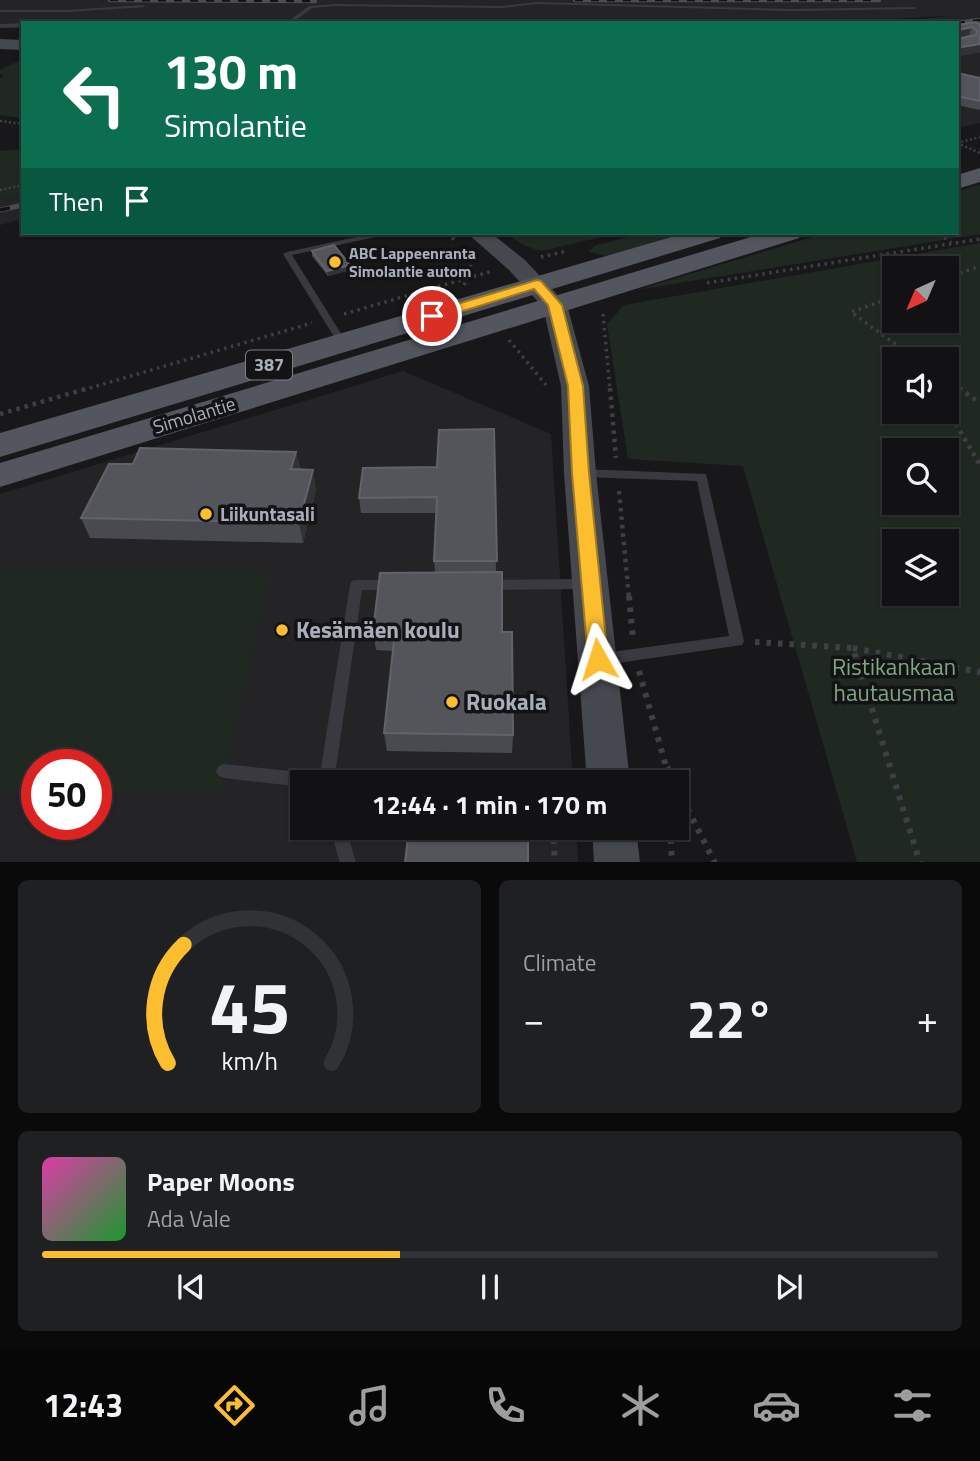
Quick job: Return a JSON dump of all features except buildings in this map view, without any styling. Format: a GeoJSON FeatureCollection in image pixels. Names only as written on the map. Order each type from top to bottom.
{"type":"FeatureCollection","features":[{"type":"Feature","properties":{"kind":"main road"},"geometry":{"type":"LineString","coordinates":[[0,44],[21,45]]}},
{"type":"Feature","properties":{"kind":"main road"},"geometry":{"type":"LineString","coordinates":[[959,159],[980,153]]}},
{"type":"Feature","properties":{"kind":"main road"},"geometry":{"type":"LineString","coordinates":[[959,181],[980,175]]}},
{"type":"Feature","properties":{"kind":"main road"},"geometry":{"type":"LineString","coordinates":[[480,235],[536,284],[575,386],[599,474],[591,584],[616,657],[611,770]]}},
{"type":"Feature","properties":{"kind":"main road","name":"Simolantie"},"geometry":{"type":"LineString","coordinates":[[0,475],[479,301],[704,235]]}},
{"type":"Feature","properties":{"kind":"main road","name":"Simolantie"},"geometry":{"type":"LineString","coordinates":[[536,284],[780,235]]}},
{"type":"Feature","properties":{"kind":"main road","name":"Simolantie"},"geometry":{"type":"LineString","coordinates":[[0,445],[335,331],[479,301]]}},
{"type":"Feature","properties":{"kind":"main road"},"geometry":{"type":"LineString","coordinates":[[615,840],[617,862]]}},
{"type":"Feature","properties":{"kind":"lane"},"geometry":{"type":"LineString","coordinates":[[291,21],[311,7],[335,5],[501,7],[538,3],[793,10],[914,8]]}},
{"type":"Feature","properties":{"kind":"lane"},"geometry":{"type":"LineString","coordinates":[[0,11],[67,11],[143,6]]}},
{"type":"Feature","properties":{"kind":"lane"},"geometry":{"type":"LineString","coordinates":[[0,26],[21,25]]}},
{"type":"Feature","properties":{"kind":"lane"},"geometry":{"type":"LineString","coordinates":[[335,331],[287,254],[376,235]]}},
{"type":"Feature","properties":{"kind":"lane"},"geometry":{"type":"LineString","coordinates":[[599,474],[702,477],[737,641],[616,657]]}},
{"type":"Feature","properties":{"kind":"lane"},"geometry":{"type":"LineString","coordinates":[[479,585],[591,584]]}},
{"type":"Feature","properties":{"kind":"lane"},"geometry":{"type":"LineString","coordinates":[[328,770],[356,585],[411,585]]}},
{"type":"Feature","properties":{"kind":"lane"},"geometry":{"type":"LineString","coordinates":[[224,771],[290,778]]}},
{"type":"Feature","properties":{"kind":"lane"},"geometry":{"type":"LineString","coordinates":[[341,840],[348,862]]}},
{"type":"Feature","properties":{"kind":"path"},"geometry":{"type":"LineString","coordinates":[[0,121],[21,124]]}},
{"type":"Feature","properties":{"kind":"path"},"geometry":{"type":"LineString","coordinates":[[959,142],[980,137]]}},
{"type":"Feature","properties":{"kind":"path"},"geometry":{"type":"LineString","coordinates":[[959,144],[980,153]]}},
{"type":"Feature","properties":{"kind":"path"},"geometry":{"type":"LineString","coordinates":[[0,190],[21,185]]}},
{"type":"Feature","properties":{"kind":"path"},"geometry":{"type":"LineString","coordinates":[[449,235],[467,251],[479,301],[551,392]]}},
{"type":"Feature","properties":{"kind":"path"},"geometry":{"type":"LineString","coordinates":[[941,235],[951,243]]}},
{"type":"Feature","properties":{"kind":"path"},"geometry":{"type":"LineString","coordinates":[[693,285],[980,239]]}},
{"type":"Feature","properties":{"kind":"path"},"geometry":{"type":"LineString","coordinates":[[959,274],[980,266]]}},
{"type":"Feature","properties":{"kind":"path"},"geometry":{"type":"LineString","coordinates":[[0,414],[335,331],[479,301],[536,284]]}},
{"type":"Feature","properties":{"kind":"path"},"geometry":{"type":"LineString","coordinates":[[882,301],[851,312],[899,347]]}},
{"type":"Feature","properties":{"kind":"path"},"geometry":{"type":"LineString","coordinates":[[609,308],[602,315],[599,474],[616,657],[669,770]]}},
{"type":"Feature","properties":{"kind":"path"},"geometry":{"type":"LineString","coordinates":[[959,388],[980,402]]}},
{"type":"Feature","properties":{"kind":"path"},"geometry":{"type":"LineString","coordinates":[[956,424],[980,465]]}},
{"type":"Feature","properties":{"kind":"path"},"geometry":{"type":"LineString","coordinates":[[737,641],[853,648],[980,672]]}},
{"type":"Feature","properties":{"kind":"path"},"geometry":{"type":"LineString","coordinates":[[853,648],[920,862]]}},
{"type":"Feature","properties":{"kind":"path"},"geometry":{"type":"LineString","coordinates":[[665,763],[666,770]]}},
{"type":"Feature","properties":{"kind":"path"},"geometry":{"type":"LineString","coordinates":[[689,812],[714,862]]}},
{"type":"Feature","properties":{"kind":"path"},"geometry":{"type":"LineString","coordinates":[[554,840],[555,862]]}},
{"type":"Feature","properties":{"kind":"path"},"geometry":{"type":"LineString","coordinates":[[671,840],[672,862]]}},
{"type":"Feature","properties":{"kind":"shaded area"},"geometry":{"type":"Polygon","coordinates":[[[0,0],[980,0],[980,25],[959,29],[959,21],[910,21],[946,16],[860,21],[21,21],[21,28],[0,28],[0,0]]]}},
{"type":"Feature","properties":{"kind":"shaded area"},"geometry":{"type":"Polygon","coordinates":[[[980,29],[980,123],[959,128],[959,33],[980,29]]]}},
{"type":"Feature","properties":{"kind":"shaded area"},"geometry":{"type":"Polygon","coordinates":[[[21,195],[21,220],[0,225],[0,200],[21,195]]]}},
{"type":"Feature","properties":{"kind":"shaded area","name":"Kesämäen koulu"},"geometry":{"type":"Polygon","coordinates":[[[403,371],[551,434],[572,770],[290,770],[290,840],[577,840],[578,862],[0,862],[0,494],[403,371]]]}},
{"type":"Feature","properties":{"kind":"green space"},"geometry":{"type":"Polygon","coordinates":[[[21,60],[21,118],[0,115],[0,79],[4,76],[0,74],[0,70],[21,60]]]}},
{"type":"Feature","properties":{"kind":"green space"},"geometry":{"type":"Polygon","coordinates":[[[21,149],[21,195],[0,200],[0,151],[21,149]]]}},
{"type":"Feature","properties":{"kind":"green space"},"geometry":{"type":"Polygon","coordinates":[[[980,184],[980,234],[637,290],[819,235],[959,235],[959,191],[980,184]]]}},
{"type":"Feature","properties":{"kind":"green space"},"geometry":{"type":"Polygon","coordinates":[[[507,235],[610,235],[541,251],[507,235]]]}},
{"type":"Feature","properties":{"kind":"green space"},"geometry":{"type":"Polygon","coordinates":[[[635,235],[678,235],[606,256],[589,252],[594,246],[635,235]]]}},
{"type":"Feature","properties":{"kind":"green space","name":"Ristikankaan hautausmaa"},"geometry":{"type":"Polygon","coordinates":[[[980,243],[980,862],[857,862],[743,466],[628,459],[607,324],[624,305],[882,260],[882,333],[959,333],[959,256],[905,256],[980,243]]]}},
{"type":"Feature","properties":{"kind":"green space"},"geometry":{"type":"Polygon","coordinates":[[[0,573],[271,573],[220,792],[112,791],[112,749],[21,749],[21,791],[0,791],[0,573]]]}},
{"type":"Feature","properties":{"kind":"railway"},"geometry":{"type":"LineString","coordinates":[[110,0],[315,1]]}},
{"type":"Feature","properties":{"kind":"railway"},"geometry":{"type":"LineString","coordinates":[[575,0],[879,0]]}},
{"type":"Feature","properties":{"kind":"railway"},"geometry":{"type":"LineString","coordinates":[[959,23],[980,20]]}},
{"type":"Feature","properties":{"kind":"railway"},"geometry":{"type":"LineString","coordinates":[[0,210],[21,205]]}},
{"type":"Feature","properties":{"kind":"place","name":"ABC Lappeenranta Simolantie autom"},"geometry":{"type":"Point","coordinates":[335,262]}},
{"type":"Feature","properties":{"kind":"place","name":"Liikuntasali"},"geometry":{"type":"Point","coordinates":[206,514]}},
{"type":"Feature","properties":{"kind":"place","name":"Kesämäen koulu"},"geometry":{"type":"Point","coordinates":[282,630]}},
{"type":"Feature","properties":{"kind":"place","name":"Ruokala"},"geometry":{"type":"Point","coordinates":[452,702]}},
{"type":"Feature","properties":{"kind":"route"},"geometry":{"type":"LineString","coordinates":[[432,316],[537,284],[555,305],[575,386],[580,473],[598,659]]}}]}
